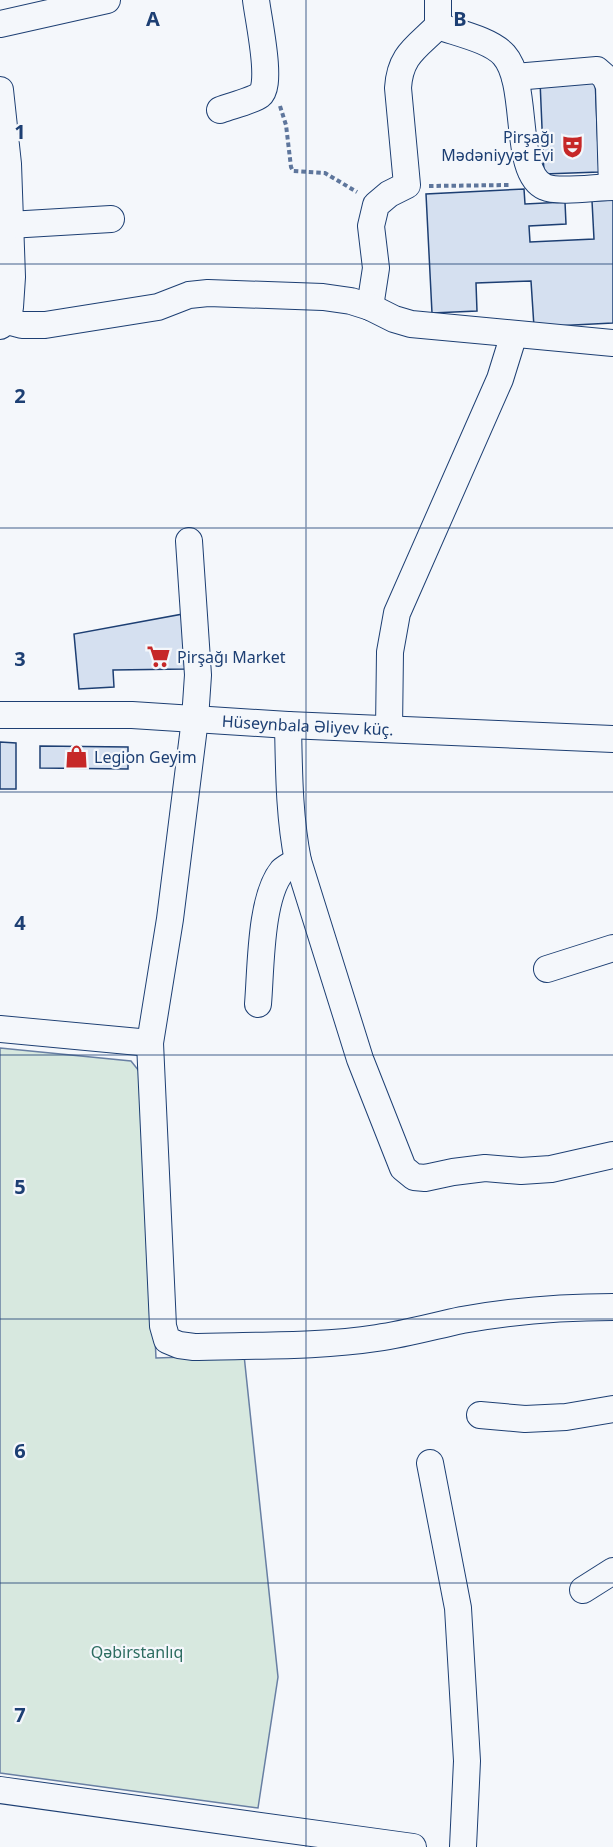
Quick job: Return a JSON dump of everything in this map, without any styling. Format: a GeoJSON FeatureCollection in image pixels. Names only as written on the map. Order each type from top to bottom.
{"type":"FeatureCollection","features":[{"type":"Feature","properties":{"kind":"street"},"geometry":{"type":"LineString","coordinates":[[0,24],[107,0]]}},
{"type":"Feature","properties":{"kind":"street"},"geometry":{"type":"LineString","coordinates":[[220,110],[260,95],[266,86],[266,70],[256,0]]}},
{"type":"Feature","properties":{"kind":"street"},"geometry":{"type":"LineString","coordinates":[[370,307],[376,268],[371,226],[376,205],[389,194],[407,185],[398,88],[399,71],[403,61],[438,26],[438,0]]}},
{"type":"Feature","properties":{"kind":"street"},"geometry":{"type":"LineString","coordinates":[[438,26],[493,46],[511,65],[520,102],[526,157],[530,173],[536,180],[545,187],[562,189],[613,187],[609,86],[605,77],[597,70],[515,77]]}},
{"type":"Feature","properties":{"kind":"street"},"geometry":{"type":"LineString","coordinates":[[0,90],[8,164],[12,277],[10,307],[3,324],[45,325],[158,307],[189,295],[208,292],[323,297],[351,301],[370,307],[394,320],[411,324],[613,343]]}},
{"type":"Feature","properties":{"kind":"street"},"geometry":{"type":"LineString","coordinates":[[9,225],[111,219]]}},
{"type":"Feature","properties":{"kind":"street"},"geometry":{"type":"LineString","coordinates":[[389,729],[390,652],[397,613],[496,388],[514,334]]}},
{"type":"Feature","properties":{"kind":"street"},"geometry":{"type":"LineString","coordinates":[[189,541],[198,675],[195,719],[170,919],[150,1043],[163,1326],[167,1340],[179,1346],[194,1347],[346,1341],[376,1338],[464,1320],[527,1311],[573,1307],[613,1307]]}},
{"type":"Feature","properties":{"kind":"street","name":"Hüseynbala Əliyev küç."},"geometry":{"type":"LineString","coordinates":[[0,715],[132,715],[288,725],[613,740]]}},
{"type":"Feature","properties":{"kind":"street"},"geometry":{"type":"LineString","coordinates":[[288,725],[289,800],[298,861],[360,1059],[403,1168],[414,1177],[425,1178],[485,1168],[521,1171],[551,1169],[613,1155]]}},
{"type":"Feature","properties":{"kind":"street"},"geometry":{"type":"LineString","coordinates":[[258,1004],[266,912],[272,889],[283,870],[298,861]]}},
{"type":"Feature","properties":{"kind":"street"},"geometry":{"type":"LineString","coordinates":[[546,969],[613,948]]}},
{"type":"Feature","properties":{"kind":"street"},"geometry":{"type":"LineString","coordinates":[[0,1029],[150,1043]]}},
{"type":"Feature","properties":{"kind":"street"},"geometry":{"type":"LineString","coordinates":[[480,1415],[525,1419],[566,1417],[613,1409]]}},
{"type":"Feature","properties":{"kind":"street"},"geometry":{"type":"LineString","coordinates":[[430,1462],[458,1608],[467,1761],[463,1847]]}},
{"type":"Feature","properties":{"kind":"street"},"geometry":{"type":"LineString","coordinates":[[583,1590],[613,1571]]}},
{"type":"Feature","properties":{"kind":"street"},"geometry":{"type":"LineString","coordinates":[[0,1790],[413,1847]]}},
{"type":"Feature","properties":{"kind":"path"},"geometry":{"type":"LineString","coordinates":[[266,86],[280,106],[286,125],[293,171],[325,173],[376,205]]}},
{"type":"Feature","properties":{"kind":"path"},"geometry":{"type":"LineString","coordinates":[[407,185],[505,185],[536,180]]}},
{"type":"Feature","properties":{"kind":"green space","name":"Qəbirstanlıq"},"geometry":{"type":"Polygon","coordinates":[[[0,1048],[131,1061],[143,1076],[156,1358],[244,1355],[278,1677],[258,1808],[0,1773],[0,1048]]]}},
{"type":"Feature","properties":{"kind":"building"},"geometry":{"type":"Polygon","coordinates":[[[595,78],[599,172],[544,174],[540,81],[595,78]]]}},
{"type":"Feature","properties":{"kind":"building"},"geometry":{"type":"Polygon","coordinates":[[[524,189],[525,204],[565,202],[566,224],[529,226],[530,242],[594,239],[592,201],[613,200],[613,323],[534,327],[531,281],[476,283],[477,311],[432,313],[426,194],[524,189]]]}},
{"type":"Feature","properties":{"kind":"building"},"geometry":{"type":"Polygon","coordinates":[[[183,614],[186,669],[113,670],[114,687],[79,689],[74,634],[183,614]]]}},
{"type":"Feature","properties":{"kind":"building"},"geometry":{"type":"Polygon","coordinates":[[[0,742],[16,743],[16,789],[0,789],[0,742]]]}},
{"type":"Feature","properties":{"kind":"building"},"geometry":{"type":"Polygon","coordinates":[[[40,746],[128,747],[128,769],[40,768],[40,746]]]}},
{"type":"Feature","properties":{"kind":"place","name":"Pirşağı Mədəniyyət Evi"},"geometry":{"type":"Point","coordinates":[572,146]}},
{"type":"Feature","properties":{"kind":"place","name":"Pirşağı Market"},"geometry":{"type":"Point","coordinates":[159,657]}},
{"type":"Feature","properties":{"kind":"place","name":"Legion Geyim"},"geometry":{"type":"Point","coordinates":[76,757]}}]}
